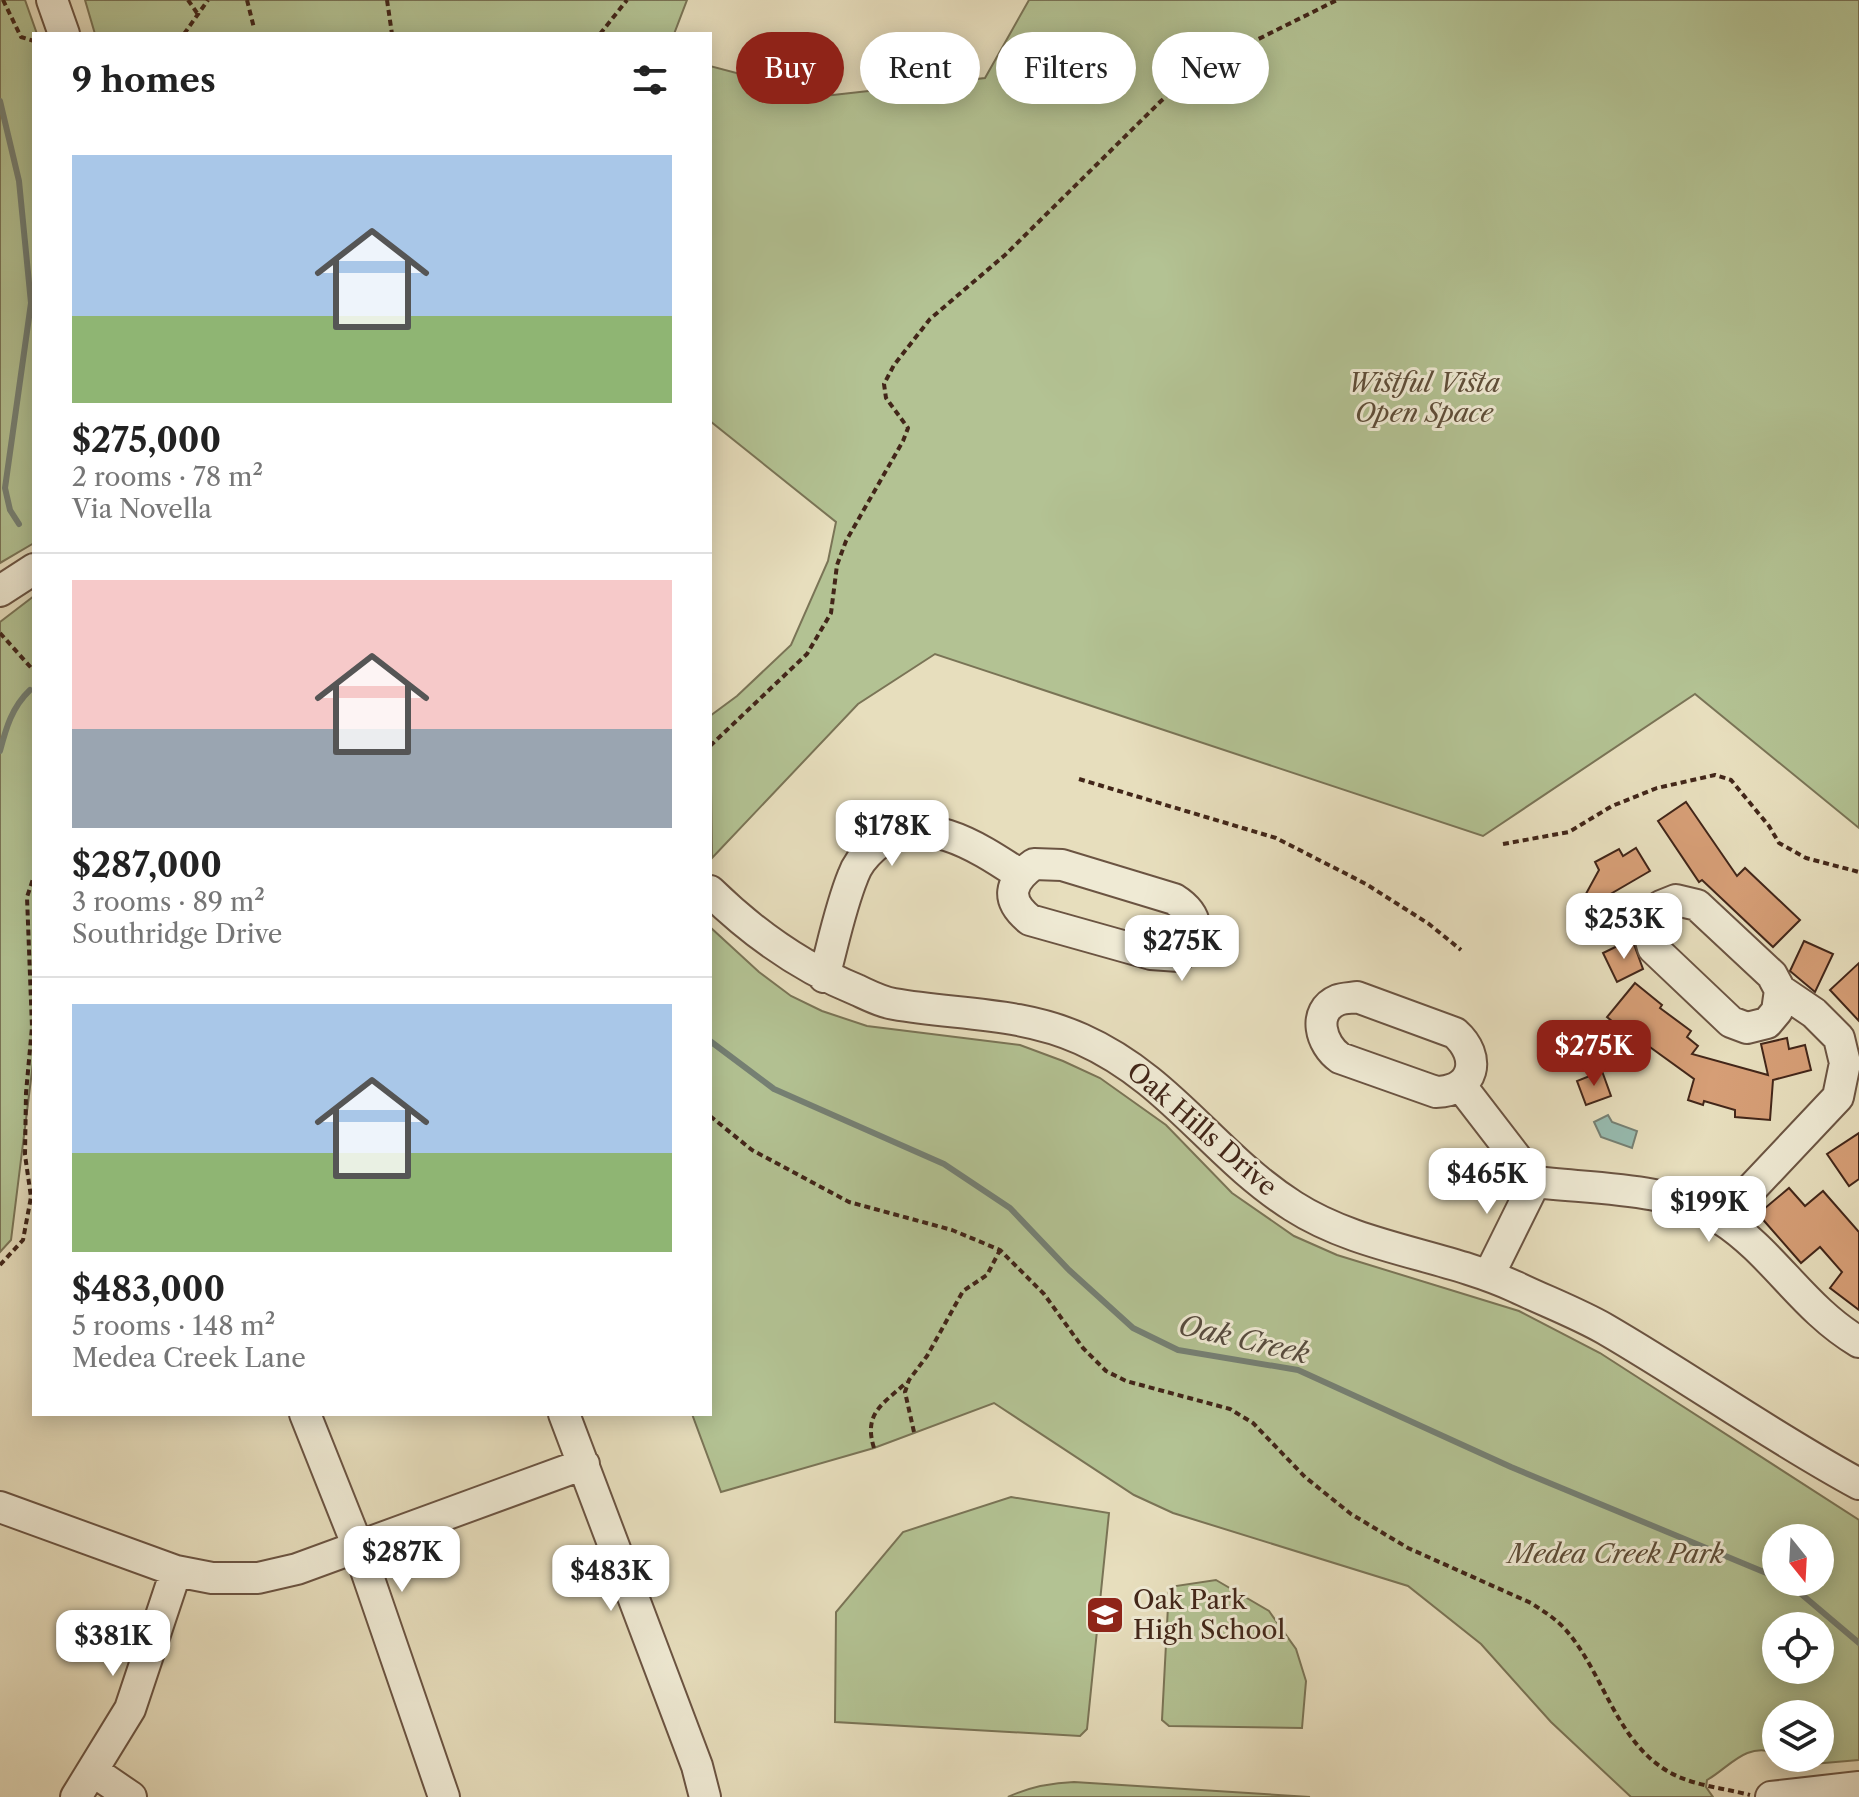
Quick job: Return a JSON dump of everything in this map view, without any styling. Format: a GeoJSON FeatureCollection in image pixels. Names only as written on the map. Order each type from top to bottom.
{"type":"FeatureCollection","features":[{"type":"Feature","properties":{"kind":"street"},"geometry":{"type":"LineString","coordinates":[[52,0],[63,32]]}},
{"type":"Feature","properties":{"kind":"street"},"geometry":{"type":"LineString","coordinates":[[0,591],[32,570]]}},
{"type":"Feature","properties":{"kind":"street"},"geometry":{"type":"LineString","coordinates":[[824,977],[853,875],[863,856],[884,839],[912,830],[938,832],[983,850],[1019,874]]}},
{"type":"Feature","properties":{"kind":"street"},"geometry":{"type":"LineString","coordinates":[[1034,864],[1062,865],[1174,899],[1192,915],[1195,927],[1193,939],[1179,956],[1151,954],[1030,920],[1018,910],[1014,900],[1013,889],[1019,874],[1034,864]]}},
{"type":"Feature","properties":{"kind":"street","name":"Oak Hills Drive"},"geometry":{"type":"LineString","coordinates":[[712,893],[745,925],[792,959],[824,977],[890,1004],[1009,1017],[1080,1038],[1147,1077],[1246,1173],[1295,1208],[1355,1235],[1489,1275],[1603,1328],[1805,1455],[1859,1484]]}},
{"type":"Feature","properties":{"kind":"street"},"geometry":{"type":"LineString","coordinates":[[1722,1220],[1848,1103],[1852,1063],[1839,1038],[1814,1013],[1780,990],[1772,975],[1697,905],[1676,900],[1661,906],[1654,914],[1648,930],[1653,948],[1731,1022],[1747,1028],[1767,1023],[1777,1011],[1780,990]]}},
{"type":"Feature","properties":{"kind":"street"},"geometry":{"type":"LineString","coordinates":[[1357,997],[1455,1033],[1468,1044],[1472,1056],[1471,1072],[1461,1086],[1436,1092],[1340,1058],[1330,1052],[1323,1042],[1323,1016],[1338,1000],[1357,997]]}},
{"type":"Feature","properties":{"kind":"street"},"geometry":{"type":"LineString","coordinates":[[1461,1086],[1535,1182],[1664,1197],[1692,1205],[1722,1220],[1749,1242],[1812,1307],[1838,1330],[1859,1342]]}},
{"type":"Feature","properties":{"kind":"street"},"geometry":{"type":"LineString","coordinates":[[1489,1275],[1535,1182]]}},
{"type":"Feature","properties":{"kind":"street"},"geometry":{"type":"LineString","coordinates":[[306,1416],[358,1547],[444,1797]]}},
{"type":"Feature","properties":{"kind":"street"},"geometry":{"type":"LineString","coordinates":[[565,1416],[697,1766],[705,1797]]}},
{"type":"Feature","properties":{"kind":"street"},"geometry":{"type":"LineString","coordinates":[[0,1507],[176,1571],[212,1578],[258,1578],[297,1569],[584,1464]]}},
{"type":"Feature","properties":{"kind":"street"},"geometry":{"type":"LineString","coordinates":[[76,1797],[130,1709],[176,1571]]}},
{"type":"Feature","properties":{"kind":"street"},"geometry":{"type":"LineString","coordinates":[[93,1771],[131,1797]]}},
{"type":"Feature","properties":{"kind":"street"},"geometry":{"type":"LineString","coordinates":[[1771,1797],[1859,1787]]}},
{"type":"Feature","properties":{"kind":"path"},"geometry":{"type":"LineString","coordinates":[[3,0],[21,37],[32,40]]}},
{"type":"Feature","properties":{"kind":"path"},"geometry":{"type":"LineString","coordinates":[[188,0],[197,13]]}},
{"type":"Feature","properties":{"kind":"path"},"geometry":{"type":"LineString","coordinates":[[185,32],[208,0]]}},
{"type":"Feature","properties":{"kind":"path"},"geometry":{"type":"LineString","coordinates":[[247,0],[254,28]]}},
{"type":"Feature","properties":{"kind":"path"},"geometry":{"type":"LineString","coordinates":[[387,0],[392,32]]}},
{"type":"Feature","properties":{"kind":"path"},"geometry":{"type":"LineString","coordinates":[[602,32],[627,0]]}},
{"type":"Feature","properties":{"kind":"path"},"geometry":{"type":"LineString","coordinates":[[712,744],[807,654],[831,613],[837,565],[846,541],[908,428],[886,398],[884,384],[894,365],[930,319],[1005,255],[1161,101],[1198,69],[1337,0]]}},
{"type":"Feature","properties":{"kind":"path"},"geometry":{"type":"LineString","coordinates":[[0,633],[32,669]]}},
{"type":"Feature","properties":{"kind":"path"},"geometry":{"type":"LineString","coordinates":[[1503,844],[1569,832],[1612,806],[1657,788],[1715,775],[1731,780],[1779,843],[1806,858],[1859,872]]}},
{"type":"Feature","properties":{"kind":"path"},"geometry":{"type":"LineString","coordinates":[[1079,779],[1276,838],[1366,884],[1429,924],[1461,950]]}},
{"type":"Feature","properties":{"kind":"path"},"geometry":{"type":"LineString","coordinates":[[0,1265],[23,1240],[31,1197],[25,1155],[32,1027],[27,897],[32,882]]}},
{"type":"Feature","properties":{"kind":"path"},"geometry":{"type":"LineString","coordinates":[[712,1118],[752,1150],[849,1202],[952,1230],[1000,1250],[1044,1294],[1083,1348],[1106,1371],[1126,1381],[1230,1409],[1253,1423],[1305,1477],[1351,1514],[1408,1548],[1549,1614],[1578,1646],[1631,1739],[1647,1756],[1679,1777],[1757,1797]]}},
{"type":"Feature","properties":{"kind":"path"},"geometry":{"type":"LineString","coordinates":[[874,1448],[870,1422],[909,1380],[927,1356],[963,1291],[987,1275],[1000,1250]]}},
{"type":"Feature","properties":{"kind":"path"},"geometry":{"type":"LineString","coordinates":[[909,1380],[905,1392],[914,1432]]}},
{"type":"Feature","properties":{"kind":"green space"},"geometry":{"type":"Polygon","coordinates":[[[0,0],[25,0],[36,32],[32,32],[32,544],[0,563],[0,0]]]}},
{"type":"Feature","properties":{"kind":"green space"},"geometry":{"type":"Polygon","coordinates":[[[85,0],[687,0],[675,32],[94,32],[85,0]]]}},
{"type":"Feature","properties":{"kind":"green space","name":"Wistful Vista Open Space"},"geometry":{"type":"Polygon","coordinates":[[[1029,0],[1859,0],[1859,828],[1695,694],[1483,836],[935,654],[858,704],[712,858],[712,715],[737,696],[791,645],[828,561],[836,522],[712,423],[712,67],[736,73],[736,104],[844,104],[844,94],[860,92],[860,104],[980,104],[980,79],[985,78],[996,58],[996,104],[1136,104],[1136,32],[1011,32],[1029,0]]]}},
{"type":"Feature","properties":{"kind":"green space"},"geometry":{"type":"Polygon","coordinates":[[[32,598],[32,1071],[11,1240],[0,1252],[0,622],[32,598]]]}},
{"type":"Feature","properties":{"kind":"green space","name":"Medea Creek Park"},"geometry":{"type":"Polygon","coordinates":[[[712,929],[759,972],[791,996],[822,1011],[867,1026],[1020,1045],[1100,1078],[1166,1125],[1232,1193],[1294,1236],[1337,1255],[1519,1311],[1600,1353],[1859,1520],[1859,1760],[1834,1762],[1834,1700],[1762,1700],[1762,1750],[1747,1753],[1707,1780],[1706,1787],[1713,1797],[1631,1797],[1551,1722],[1481,1644],[1408,1586],[1173,1513],[1134,1495],[994,1403],[874,1448],[721,1492],[693,1416],[712,1416],[712,929]]]}},
{"type":"Feature","properties":{"kind":"green space"},"geometry":{"type":"Polygon","coordinates":[[[1011,1497],[1109,1513],[1087,1729],[1080,1736],[835,1722],[836,1612],[903,1532],[1011,1497]]]}},
{"type":"Feature","properties":{"kind":"green space"},"geometry":{"type":"Polygon","coordinates":[[[1216,1580],[1269,1611],[1296,1649],[1306,1681],[1302,1728],[1169,1726],[1162,1720],[1169,1587],[1216,1580]]]}},
{"type":"Feature","properties":{"kind":"green space"},"geometry":{"type":"Polygon","coordinates":[[[1074,1782],[1310,1797],[1008,1797],[1040,1786],[1074,1782]]]}},
{"type":"Feature","properties":{"kind":"water"},"geometry":{"type":"Polygon","coordinates":[[[1608,1115],[1612,1122],[1637,1131],[1632,1148],[1601,1137],[1594,1122],[1608,1115]]]}},
{"type":"Feature","properties":{"kind":"building"},"geometry":{"type":"Polygon","coordinates":[[[1686,802],[1737,876],[1745,868],[1800,920],[1773,947],[1702,880],[1699,882],[1658,821],[1686,802]]]}},
{"type":"Feature","properties":{"kind":"building"},"geometry":{"type":"Polygon","coordinates":[[[1636,848],[1650,871],[1602,899],[1616,907],[1599,938],[1570,923],[1599,870],[1595,862],[1619,849],[1623,856],[1636,848]]]}},
{"type":"Feature","properties":{"kind":"building"},"geometry":{"type":"Polygon","coordinates":[[[1632,939],[1643,969],[1617,982],[1603,953],[1632,939]]]}},
{"type":"Feature","properties":{"kind":"building"},"geometry":{"type":"Polygon","coordinates":[[[1804,941],[1833,954],[1815,992],[1790,971],[1804,941]]]}},
{"type":"Feature","properties":{"kind":"building"},"geometry":{"type":"Polygon","coordinates":[[[1859,963],[1859,1021],[1830,990],[1859,963]]]}},
{"type":"Feature","properties":{"kind":"building"},"geometry":{"type":"Polygon","coordinates":[[[1635,983],[1662,1005],[1660,1008],[1691,1031],[1687,1037],[1698,1046],[1692,1054],[1768,1075],[1761,1044],[1787,1038],[1789,1049],[1805,1045],[1811,1070],[1773,1080],[1770,1120],[1735,1117],[1735,1110],[1688,1100],[1694,1079],[1607,1017],[1635,983]]]}},
{"type":"Feature","properties":{"kind":"building"},"geometry":{"type":"Polygon","coordinates":[[[1602,1071],[1611,1096],[1586,1105],[1577,1081],[1602,1071]]]}},
{"type":"Feature","properties":{"kind":"building"},"geometry":{"type":"Polygon","coordinates":[[[1859,1133],[1859,1179],[1849,1186],[1827,1154],[1859,1133]]]}},
{"type":"Feature","properties":{"kind":"building"},"geometry":{"type":"Polygon","coordinates":[[[1789,1188],[1805,1206],[1823,1191],[1859,1232],[1859,1310],[1830,1288],[1842,1272],[1820,1247],[1801,1263],[1758,1214],[1789,1188]]]}},
{"type":"Feature","properties":{"kind":"waterway"},"geometry":{"type":"LineString","coordinates":[[0,101],[19,181],[31,303],[5,488],[10,510],[19,524]]}},
{"type":"Feature","properties":{"kind":"waterway"},"geometry":{"type":"LineString","coordinates":[[0,751],[14,711],[30,690]]}},
{"type":"Feature","properties":{"kind":"waterway","name":"Oak Creek"},"geometry":{"type":"LineString","coordinates":[[712,1042],[774,1089],[944,1164],[1010,1208],[1069,1270],[1133,1328],[1178,1350],[1298,1370],[1511,1467],[1762,1571]]}},
{"type":"Feature","properties":{"kind":"waterway","name":"Oak Creek"},"geometry":{"type":"LineString","coordinates":[[1804,1596],[1859,1643]]}},
{"type":"Feature","properties":{"kind":"place","name":"Oak Park High School"},"geometry":{"type":"Point","coordinates":[1105,1615]}}]}
